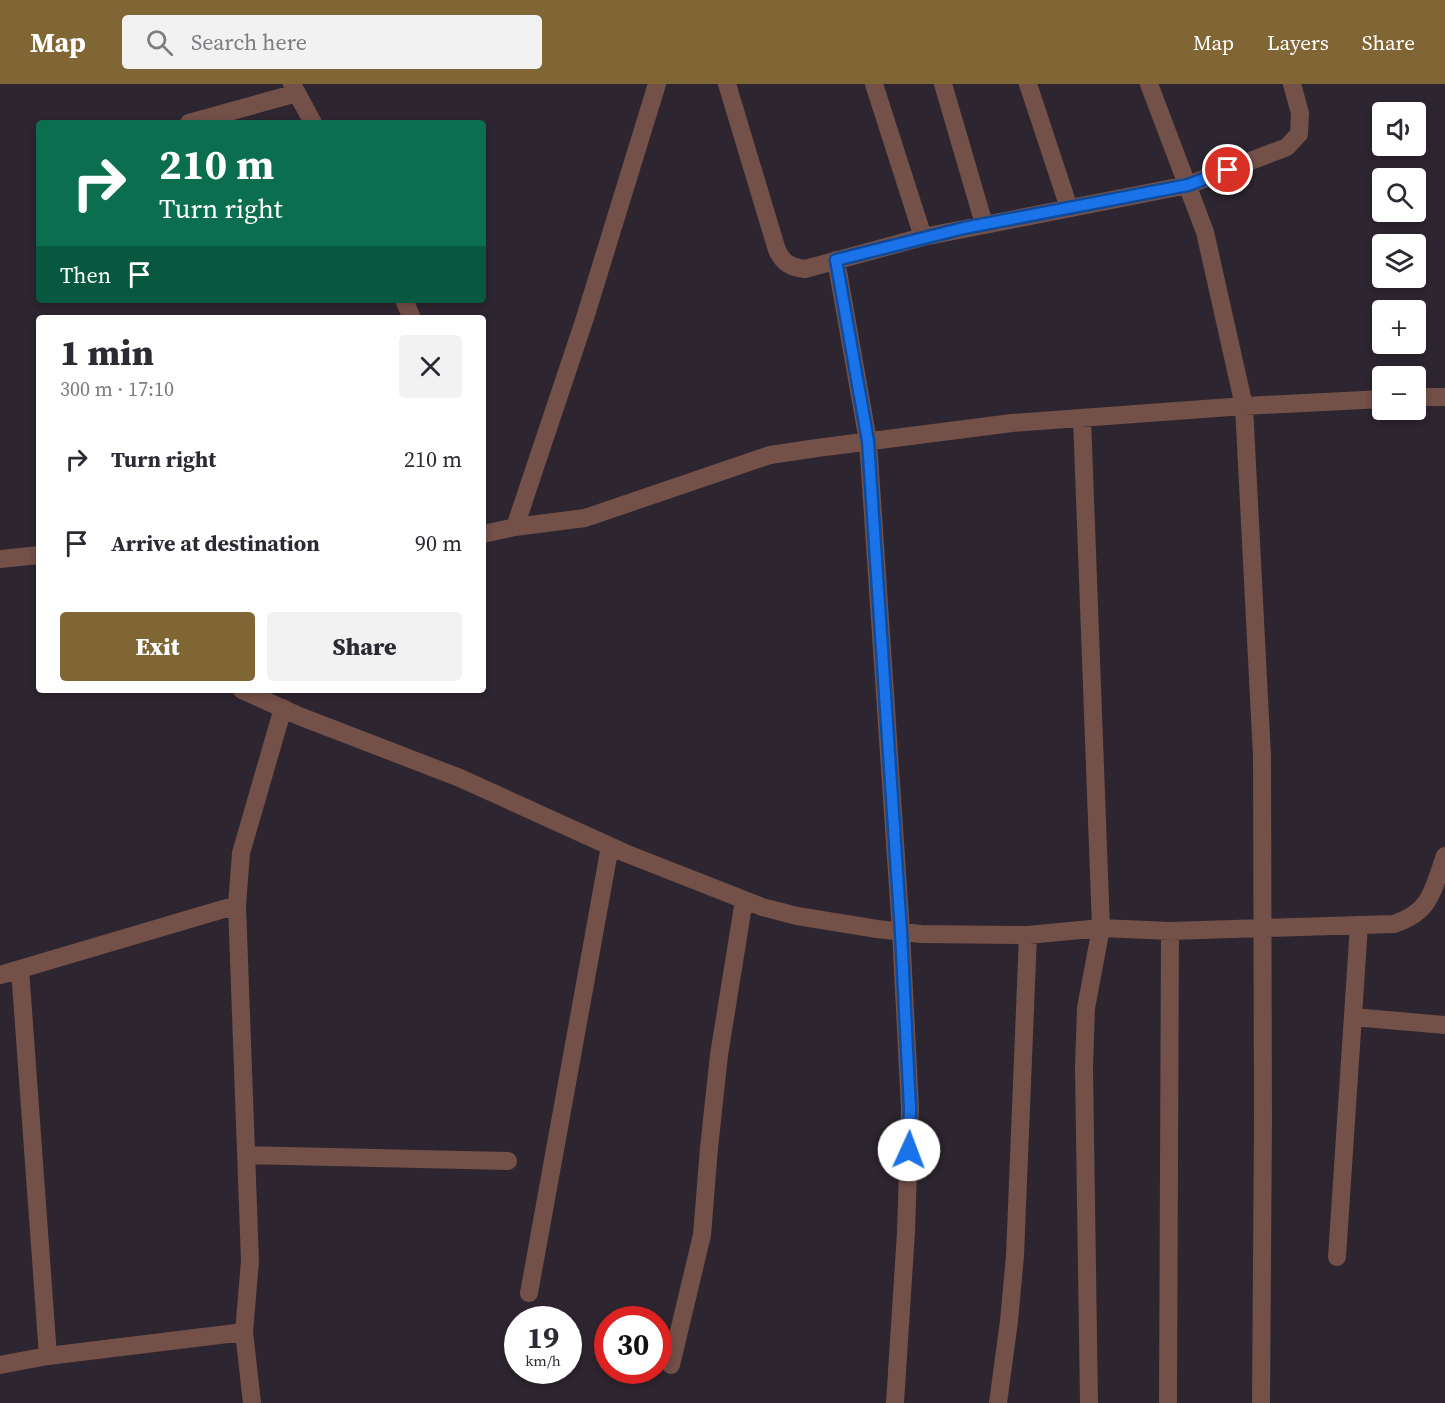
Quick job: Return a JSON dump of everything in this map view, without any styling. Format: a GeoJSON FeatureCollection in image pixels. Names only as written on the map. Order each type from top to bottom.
{"type":"FeatureCollection","features":[{"type":"Feature","properties":{"kind":"street"},"geometry":{"type":"LineString","coordinates":[[515,527],[585,318],[657,84]]}},
{"type":"Feature","properties":{"kind":"street"},"geometry":{"type":"LineString","coordinates":[[727,84],[780,258],[786,264],[805,268],[923,237],[1188,185],[1287,147],[1299,134],[1300,113],[1292,84]]}},
{"type":"Feature","properties":{"kind":"street"},"geometry":{"type":"LineString","coordinates":[[874,84],[923,237]]}},
{"type":"Feature","properties":{"kind":"street"},"geometry":{"type":"LineString","coordinates":[[943,84],[984,224]]}},
{"type":"Feature","properties":{"kind":"street"},"geometry":{"type":"LineString","coordinates":[[1028,84],[1069,208]]}},
{"type":"Feature","properties":{"kind":"street"},"geometry":{"type":"LineString","coordinates":[[1149,84],[1204,232],[1244,406],[1262,756],[1264,928],[1261,1403]]}},
{"type":"Feature","properties":{"kind":"street"},"geometry":{"type":"LineString","coordinates":[[198,120],[295,88],[311,120]]}},
{"type":"Feature","properties":{"kind":"street"},"geometry":{"type":"LineString","coordinates":[[836,260],[868,441],[901,932],[910,1108],[906,1232],[895,1403]]}},
{"type":"Feature","properties":{"kind":"street"},"geometry":{"type":"LineString","coordinates":[[1426,397],[1445,397]]}},
{"type":"Feature","properties":{"kind":"street"},"geometry":{"type":"LineString","coordinates":[[486,531],[585,518],[770,454],[1012,423],[1244,406],[1372,400]]}},
{"type":"Feature","properties":{"kind":"street"},"geometry":{"type":"LineString","coordinates":[[1082,418],[1101,928],[1086,1008],[1084,1068],[1089,1403]]}},
{"type":"Feature","properties":{"kind":"street"},"geometry":{"type":"LineString","coordinates":[[0,559],[36,555]]}},
{"type":"Feature","properties":{"kind":"street"},"geometry":{"type":"LineString","coordinates":[[249,693],[460,778],[610,846],[762,907],[797,916],[901,932],[1028,935],[1101,928],[1170,931],[1395,924],[1422,911],[1445,856]]}},
{"type":"Feature","properties":{"kind":"street"},"geometry":{"type":"LineString","coordinates":[[252,1403],[244,1332],[250,1261],[237,904],[241,853],[282,708]]}},
{"type":"Feature","properties":{"kind":"street"},"geometry":{"type":"LineString","coordinates":[[529,1293],[610,846]]}},
{"type":"Feature","properties":{"kind":"street"},"geometry":{"type":"LineString","coordinates":[[672,1365],[702,1235],[720,1055],[744,900]]}},
{"type":"Feature","properties":{"kind":"street"},"geometry":{"type":"LineString","coordinates":[[0,975],[237,904]]}},
{"type":"Feature","properties":{"kind":"street"},"geometry":{"type":"LineString","coordinates":[[1337,1257],[1359,925]]}},
{"type":"Feature","properties":{"kind":"street"},"geometry":{"type":"LineString","coordinates":[[1168,1403],[1170,931]]}},
{"type":"Feature","properties":{"kind":"street"},"geometry":{"type":"LineString","coordinates":[[998,1403],[1015,1256],[1028,935]]}},
{"type":"Feature","properties":{"kind":"street"},"geometry":{"type":"LineString","coordinates":[[20,969],[48,1356]]}},
{"type":"Feature","properties":{"kind":"street"},"geometry":{"type":"LineString","coordinates":[[1353,1017],[1445,1025]]}},
{"type":"Feature","properties":{"kind":"street"},"geometry":{"type":"LineString","coordinates":[[246,1155],[508,1161]]}},
{"type":"Feature","properties":{"kind":"street"},"geometry":{"type":"LineString","coordinates":[[0,1365],[48,1356],[244,1332]]}},
{"type":"Feature","properties":{"kind":"route"},"geometry":{"type":"LineString","coordinates":[[909,1150],[910,1108],[901,932],[868,441],[836,260],[964,228],[1188,185],[1228,170]]}}]}
